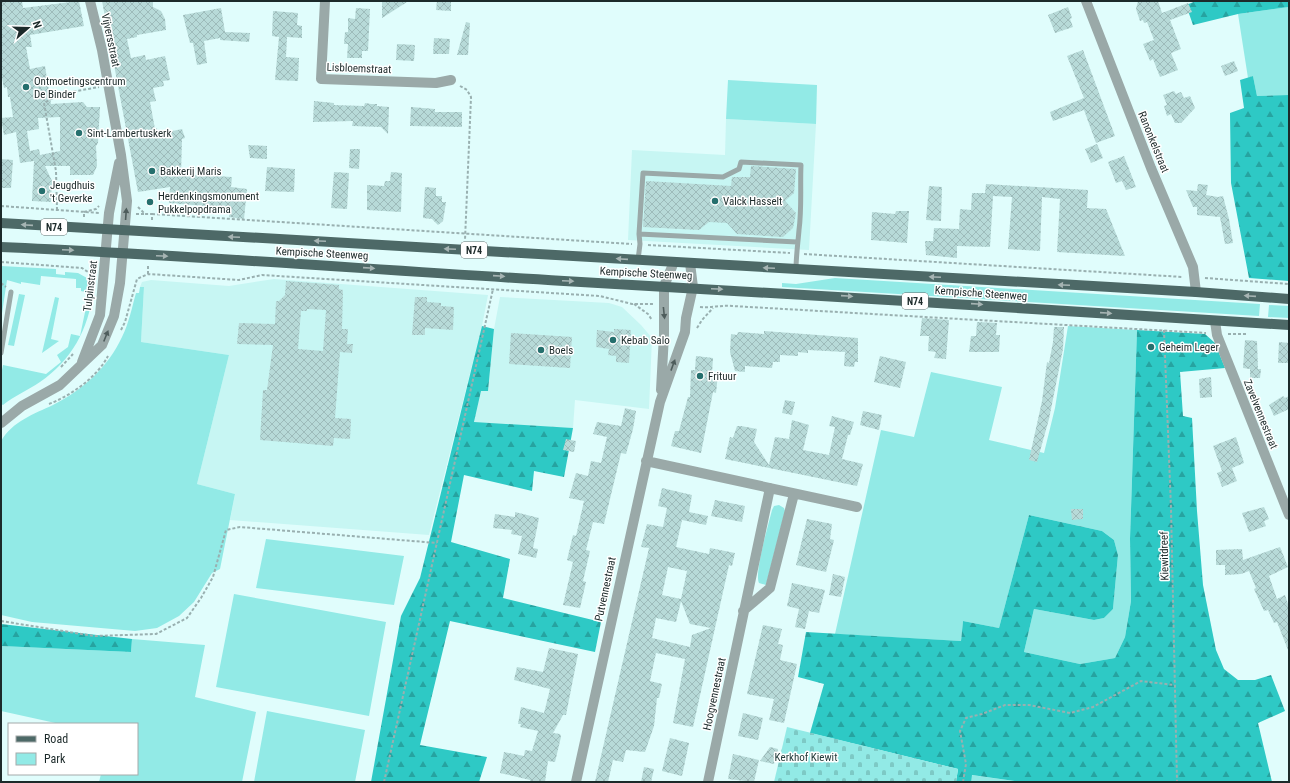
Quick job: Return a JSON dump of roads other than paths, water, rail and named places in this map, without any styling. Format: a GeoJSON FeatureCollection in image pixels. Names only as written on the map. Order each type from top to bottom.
{"type":"FeatureCollection","features":[{"type":"Feature","properties":{"kind":"main road","name":"Kempische Steenweg"},"geometry":{"type":"LineString","coordinates":[[1,224],[1196,292],[1289,299]]}},
{"type":"Feature","properties":{"kind":"main road","name":"Kempische Steenweg"},"geometry":{"type":"LineString","coordinates":[[1,247],[124,253],[1289,325]]}},
{"type":"Feature","properties":{"kind":"street","name":"Vijversstraat"},"geometry":{"type":"LineString","coordinates":[[90,1],[98,28],[121,155],[127,201],[124,253]]}},
{"type":"Feature","properties":{"kind":"street","name":"Lisbloemstraat"},"geometry":{"type":"LineString","coordinates":[[325,1],[321,79],[436,83],[451,80]]}},
{"type":"Feature","properties":{"kind":"street","name":"Ranonkelstraat"},"geometry":{"type":"LineString","coordinates":[[1086,1],[1148,160],[1193,267],[1196,292]]}},
{"type":"Feature","properties":{"kind":"street","name":"Vijversstraat"},"geometry":{"type":"LineString","coordinates":[[107,230],[121,155]]}},
{"type":"Feature","properties":{"kind":"street","name":"Tulpinstraat"},"geometry":{"type":"LineString","coordinates":[[81,365],[100,315],[107,230]]}},
{"type":"Feature","properties":{"kind":"street","name":"Tulpinstraat"},"geometry":{"type":"LineString","coordinates":[[2,419],[60,385],[102,345],[114,316],[124,253]]}},
{"type":"Feature","properties":{"kind":"street","name":"Putvennestraat"},"geometry":{"type":"LineString","coordinates":[[660,402],[664,336],[664,286],[674,262]]}},
{"type":"Feature","properties":{"kind":"street","name":"Putvennestraat"},"geometry":{"type":"LineString","coordinates":[[576,782],[660,402],[682,340],[693,288],[690,264]]}},
{"type":"Feature","properties":{"kind":"street","name":"Zavelvennestraat"},"geometry":{"type":"LineString","coordinates":[[1215,321],[1216,333],[1289,515]]}},
{"type":"Feature","properties":{"kind":"street"},"geometry":{"type":"LineString","coordinates":[[646,461],[857,507]]}},
{"type":"Feature","properties":{"kind":"street","name":"Hoogvennestraat"},"geometry":{"type":"LineString","coordinates":[[708,782],[770,488]]}},
{"type":"Feature","properties":{"kind":"street"},"geometry":{"type":"LineString","coordinates":[[743,611],[770,588],[794,494]]}},
{"type":"Feature","properties":{"kind":"lane"},"geometry":{"type":"LineString","coordinates":[[638,260],[643,173],[723,177],[739,169],[741,162],[802,164],[796,270]]}},
{"type":"Feature","properties":{"kind":"lane"},"geometry":{"type":"LineString","coordinates":[[639,234],[798,242]]}},
{"type":"Feature","properties":{"kind":"lane"},"geometry":{"type":"LineString","coordinates":[[1,353],[11,292]]}},
{"type":"Feature","properties":{"kind":"place","name":"Ontmoetingscentrum De Binder"},"geometry":{"type":"Point","coordinates":[26,87]}},
{"type":"Feature","properties":{"kind":"place","name":"Sint-Lambertuskerk"},"geometry":{"type":"Point","coordinates":[79,133]}},
{"type":"Feature","properties":{"kind":"place","name":"Bakkerij Maris"},"geometry":{"type":"Point","coordinates":[152,171]}},
{"type":"Feature","properties":{"kind":"place","name":"Jeugdhuis 't Geverke"},"geometry":{"type":"Point","coordinates":[42,191]}},
{"type":"Feature","properties":{"kind":"place","name":"Valck Hasselt"},"geometry":{"type":"Point","coordinates":[715,201]}},
{"type":"Feature","properties":{"kind":"place","name":"Herdenkingsmonument Pukkelpopdrama"},"geometry":{"type":"Point","coordinates":[150,202]}},
{"type":"Feature","properties":{"kind":"place","name":"Kebab Salo"},"geometry":{"type":"Point","coordinates":[613,340]}},
{"type":"Feature","properties":{"kind":"place","name":"Geheim Leger"},"geometry":{"type":"Point","coordinates":[1151,347]}},
{"type":"Feature","properties":{"kind":"place","name":"Boels"},"geometry":{"type":"Point","coordinates":[541,350]}},
{"type":"Feature","properties":{"kind":"place","name":"Frituur"},"geometry":{"type":"Point","coordinates":[700,376]}},
{"type":"Feature","properties":{"kind":"park label","name":"Kerkhof Kiewit"},"geometry":{"type":"Point","coordinates":[806,757]}}]}
